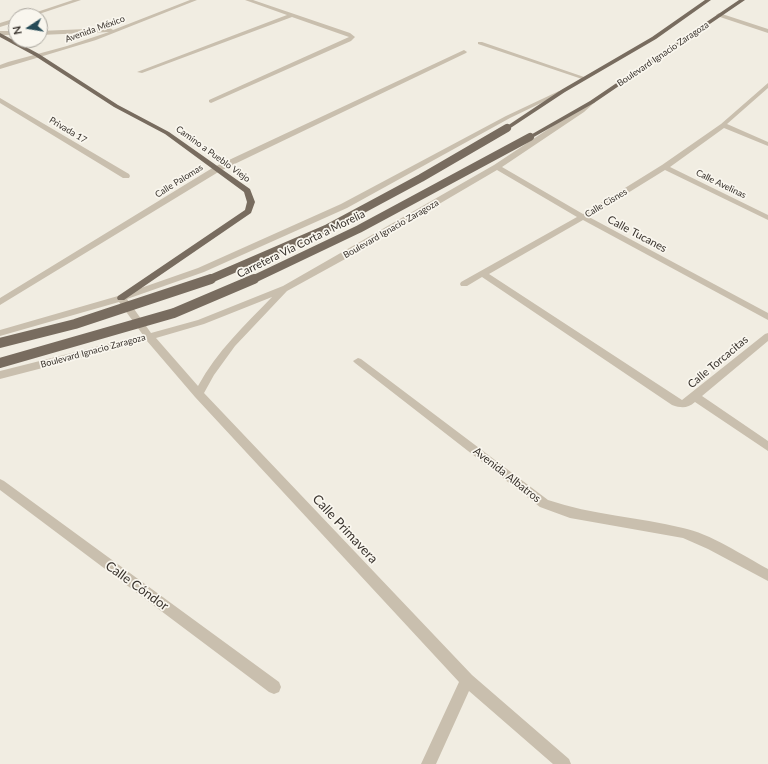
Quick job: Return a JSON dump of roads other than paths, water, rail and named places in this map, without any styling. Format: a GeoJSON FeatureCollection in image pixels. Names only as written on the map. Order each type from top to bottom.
{"type":"FeatureCollection","features":[{"type":"Feature","properties":{"kind":"main road","name":"Boulevard Ignacio Zaragoza"},"geometry":{"type":"LineString","coordinates":[[563,91],[654,38],[708,0]]}},
{"type":"Feature","properties":{"kind":"main road","name":"Boulevard Ignacio Zaragoza"},"geometry":{"type":"LineString","coordinates":[[592,102],[742,0]]}},
{"type":"Feature","properties":{"kind":"main road","name":"Camino a Pueblo Viejo"},"geometry":{"type":"LineString","coordinates":[[0,34],[37,55],[116,106],[167,133],[247,191],[251,202],[248,211],[121,298]]}},
{"type":"Feature","properties":{"kind":"main road","name":"Carretera Vía Corta a Morelia"},"geometry":{"type":"LineString","coordinates":[[0,343],[75,324],[218,277],[326,229],[421,178],[507,128],[563,91]]}},
{"type":"Feature","properties":{"kind":"main road","name":"Carretera Vía Corta a Morelia"},"geometry":{"type":"LineString","coordinates":[[0,364],[174,312],[240,286],[359,229],[471,170],[592,102]]}},
{"type":"Feature","properties":{"kind":"street"},"geometry":{"type":"LineString","coordinates":[[48,10],[78,0]]}},
{"type":"Feature","properties":{"kind":"street"},"geometry":{"type":"LineString","coordinates":[[211,101],[349,40],[352,37],[348,34],[248,0]]}},
{"type":"Feature","properties":{"kind":"street","name":"Avenida México"},"geometry":{"type":"LineString","coordinates":[[0,67],[37,55],[59,51],[122,29],[190,1]]}},
{"type":"Feature","properties":{"kind":"street"},"geometry":{"type":"LineString","coordinates":[[140,72],[291,15]]}},
{"type":"Feature","properties":{"kind":"street"},"geometry":{"type":"LineString","coordinates":[[719,15],[768,30]]}},
{"type":"Feature","properties":{"kind":"street"},"geometry":{"type":"LineString","coordinates":[[48,33],[122,29]]}},
{"type":"Feature","properties":{"kind":"street"},"geometry":{"type":"LineString","coordinates":[[480,43],[584,78]]}},
{"type":"Feature","properties":{"kind":"street","name":"Calle Palomas"},"geometry":{"type":"LineString","coordinates":[[0,302],[217,169],[464,52]]}},
{"type":"Feature","properties":{"kind":"street","name":"Calle Cisnes"},"geometry":{"type":"LineString","coordinates":[[464,284],[583,217],[665,167],[723,125],[768,85]]}},
{"type":"Feature","properties":{"kind":"street","name":"Boulevard Ignacio Zaragoza"},"geometry":{"type":"LineString","coordinates":[[0,332],[121,298],[201,270],[344,206],[508,117],[563,91]]}},
{"type":"Feature","properties":{"kind":"street","name":"Privada 17"},"geometry":{"type":"LineString","coordinates":[[0,100],[126,176]]}},
{"type":"Feature","properties":{"kind":"street","name":"Boulevard Ignacio Zaragoza"},"geometry":{"type":"LineString","coordinates":[[0,375],[149,337],[201,322],[286,288],[497,167],[582,111],[592,102]]}},
{"type":"Feature","properties":{"kind":"street"},"geometry":{"type":"LineString","coordinates":[[723,125],[768,144]]}},
{"type":"Feature","properties":{"kind":"street","name":"Calle Tucanes"},"geometry":{"type":"LineString","coordinates":[[497,167],[583,217],[768,317]]}},
{"type":"Feature","properties":{"kind":"street","name":"Calle Avelinas"},"geometry":{"type":"LineString","coordinates":[[665,167],[768,218]]}},
{"type":"Feature","properties":{"kind":"street","name":"Calle Torcacitas"},"geometry":{"type":"LineString","coordinates":[[483,274],[676,402],[682,404],[687,403],[695,397],[768,336]]}},
{"type":"Feature","properties":{"kind":"street"},"geometry":{"type":"LineString","coordinates":[[199,394],[210,372],[232,344],[286,288]]}},
{"type":"Feature","properties":{"kind":"street","name":"Calle Primavera"},"geometry":{"type":"LineString","coordinates":[[121,298],[149,337],[199,394],[467,680],[564,764]]}},
{"type":"Feature","properties":{"kind":"street","name":"Avenida Albatros"},"geometry":{"type":"LineString","coordinates":[[358,361],[544,504],[570,513],[684,533],[712,545],[768,575]]}},
{"type":"Feature","properties":{"kind":"street"},"geometry":{"type":"LineString","coordinates":[[695,397],[768,447]]}},
{"type":"Feature","properties":{"kind":"street","name":"Calle Cóndor"},"geometry":{"type":"LineString","coordinates":[[0,484],[274,687]]}},
{"type":"Feature","properties":{"kind":"street"},"geometry":{"type":"LineString","coordinates":[[428,764],[467,680]]}}]}
